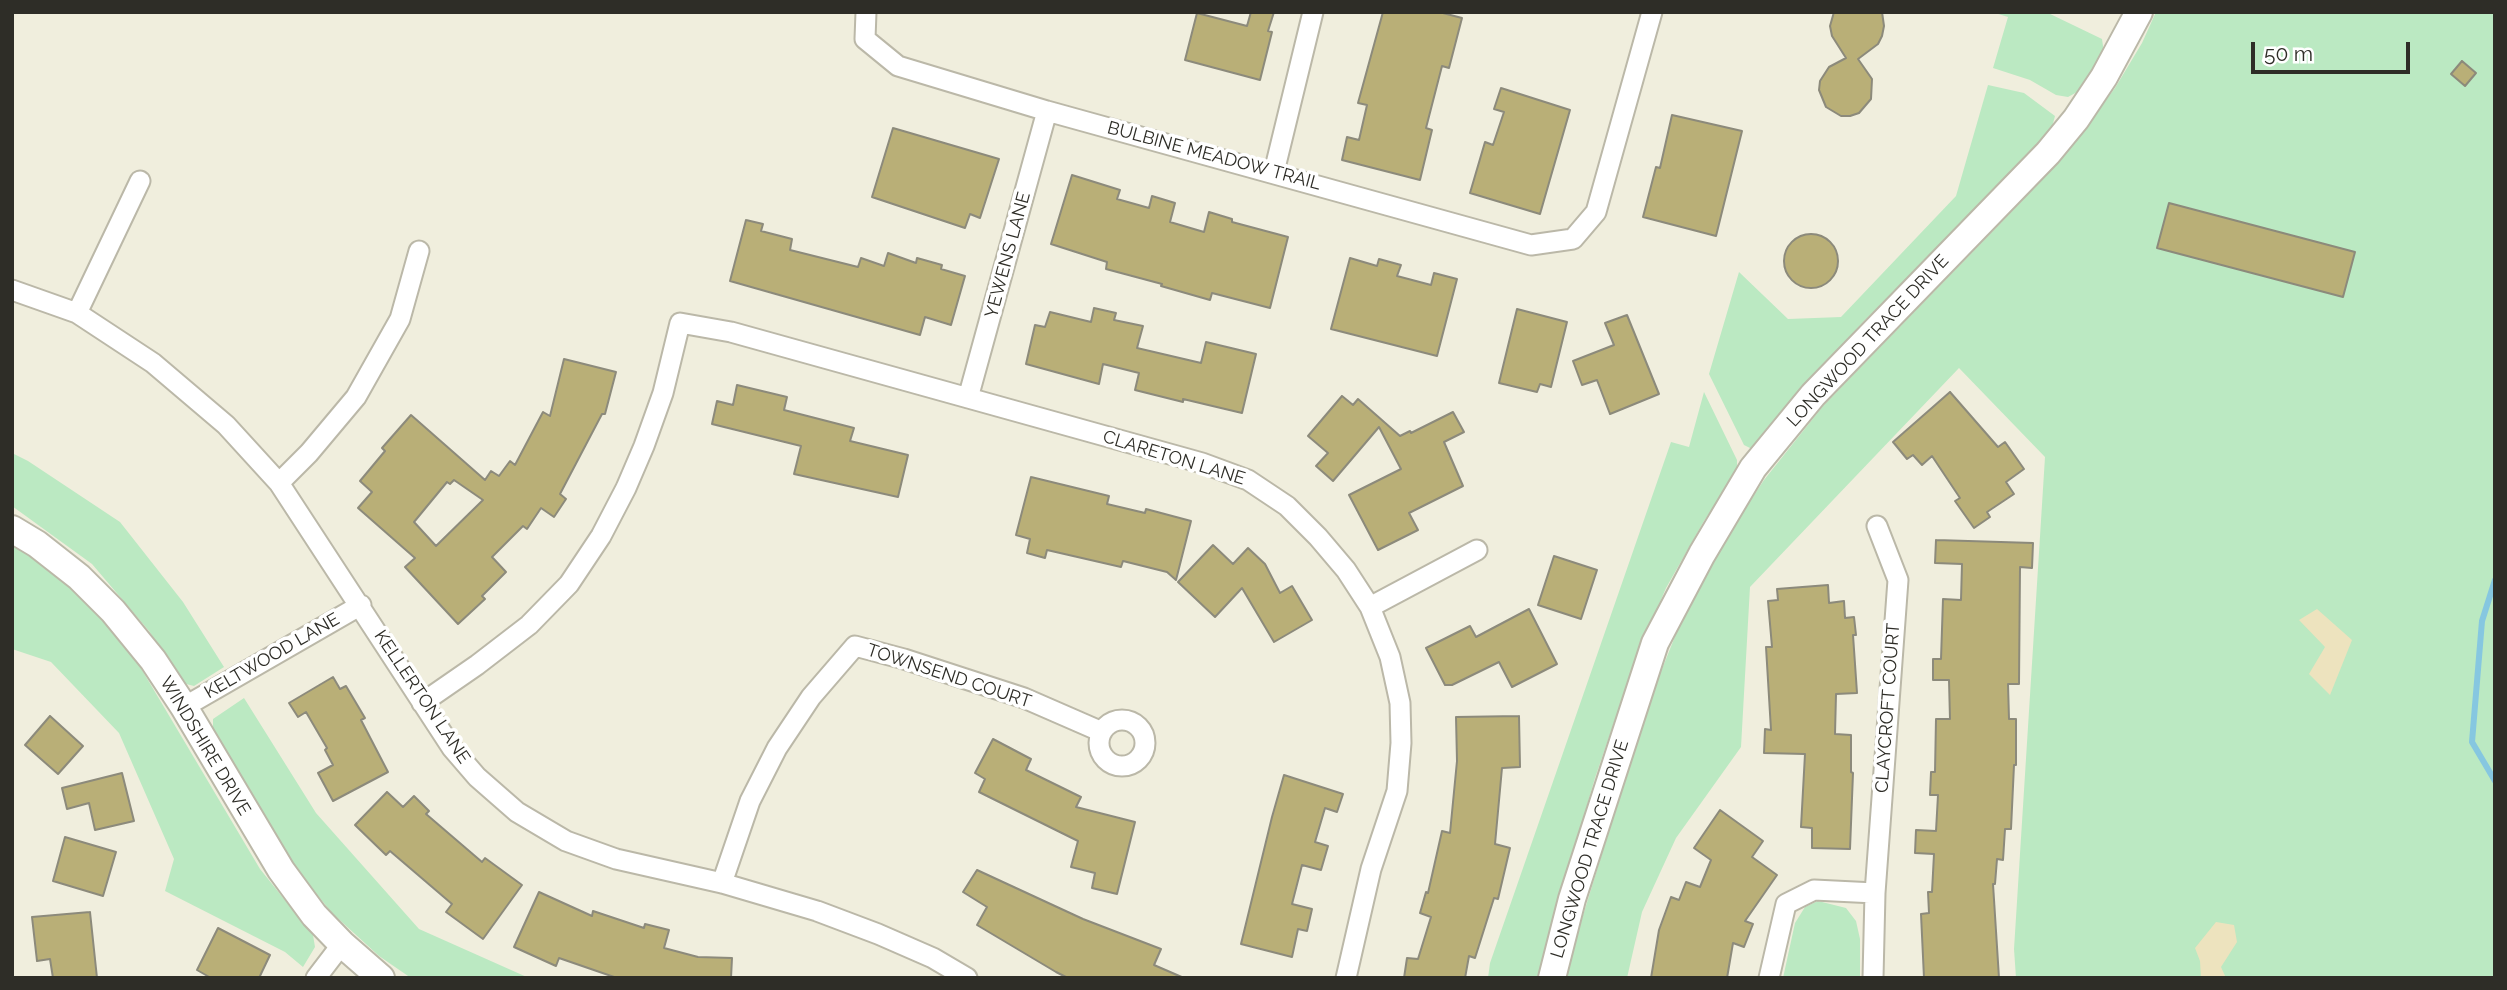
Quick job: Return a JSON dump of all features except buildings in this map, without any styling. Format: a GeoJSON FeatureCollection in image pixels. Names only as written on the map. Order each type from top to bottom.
{"type":"FeatureCollection","features":[{"type":"Feature","properties":{"kind":"street","name":"BULBINE MEADOW TRAIL"},"geometry":{"type":"LineString","coordinates":[[866,12],[865,39],[898,66],[1048,111],[1531,245],[1573,239],[1597,212],[1652,12]]}},
{"type":"Feature","properties":{"kind":"street"},"geometry":{"type":"LineString","coordinates":[[1274,172],[1313,12]]}},
{"type":"Feature","properties":{"kind":"street","name":"LONGWOOD TRACE DRIVE"},"geometry":{"type":"LineString","coordinates":[[1552,978],[1572,899],[1654,643],[1753,468],[1813,395],[2048,153],[2076,119],[2104,77],[2139,12]]}},
{"type":"Feature","properties":{"kind":"street","name":"YEWENS LANE"},"geometry":{"type":"LineString","coordinates":[[968,398],[1048,111]]}},
{"type":"Feature","properties":{"kind":"street"},"geometry":{"type":"LineString","coordinates":[[78,313],[140,181]]}},
{"type":"Feature","properties":{"kind":"street"},"geometry":{"type":"LineString","coordinates":[[279,483],[309,453],[356,397],[400,318],[419,251]]}},
{"type":"Feature","properties":{"kind":"street","name":"KELLERTON LANE"},"geometry":{"type":"LineString","coordinates":[[12,290],[78,313],[153,363],[226,425],[279,483],[452,748],[477,777],[517,811],[566,841],[616,859],[722,883],[817,911],[933,958],[967,978]]}},
{"type":"Feature","properties":{"kind":"street","name":"CLARETON LANE"},"geometry":{"type":"LineString","coordinates":[[422,703],[528,625],[569,584],[601,536],[644,446],[663,393],[680,323],[731,332],[1202,463],[1248,480],[1287,506],[1318,537],[1346,570],[1370,607],[1390,657],[1400,703],[1401,743],[1396,791],[1371,869],[1346,978]]}},
{"type":"Feature","properties":{"kind":"street","name":"CLAYCROFT COURT"},"geometry":{"type":"LineString","coordinates":[[1873,978],[1875,893],[1898,580],[1877,526]]}},
{"type":"Feature","properties":{"kind":"street","name":"WINDSHIRE DRIVE"},"geometry":{"type":"LineString","coordinates":[[12,529],[37,544],[97,593],[153,660],[281,870],[314,915],[341,944],[382,978]]}},
{"type":"Feature","properties":{"kind":"street"},"geometry":{"type":"LineString","coordinates":[[1370,607],[1477,550]]}},
{"type":"Feature","properties":{"kind":"street","name":"KELTWOOD LANE"},"geometry":{"type":"LineString","coordinates":[[184,707],[361,606]]}},
{"type":"Feature","properties":{"kind":"street","name":"TOWNSEND COURT"},"geometry":{"type":"LineString","coordinates":[[722,883],[750,801],[777,748],[811,697],[855,646],[1012,694],[1102,732]]}},
{"type":"Feature","properties":{"kind":"street"},"geometry":{"type":"LineString","coordinates":[[1769,978],[1786,904],[1814,890],[1875,893]]}},
{"type":"Feature","properties":{"kind":"street"},"geometry":{"type":"LineString","coordinates":[[316,978],[341,944]]}},
{"type":"Feature","properties":{"kind":"green space"},"geometry":{"type":"Polygon","coordinates":[[[1992,12],[2046,12],[2102,39],[2104,53],[2079,91],[2068,97],[2056,95],[2030,80],[1993,68],[2008,17],[1992,12]]]}},
{"type":"Feature","properties":{"kind":"green space"},"geometry":{"type":"Polygon","coordinates":[[[2156,12],[2495,12],[2495,978],[2016,978],[2014,949],[2045,457],[1959,368],[1750,587],[1741,747],[1676,838],[1642,912],[1627,978],[1566,978],[1628,769],[1660,674],[1686,609],[1723,542],[1764,480],[1823,406],[2021,202],[2080,134],[2115,88],[2142,43],[2156,12]]]}},
{"type":"Feature","properties":{"kind":"green space"},"geometry":{"type":"Polygon","coordinates":[[[1988,85],[2024,93],[2055,116],[2051,131],[1981,206],[1864,321],[1752,449],[1744,445],[1709,374],[1739,272],[1788,319],[1841,317],[1956,196],[1988,85]]]}},
{"type":"Feature","properties":{"kind":"green space"},"geometry":{"type":"Polygon","coordinates":[[[1704,392],[1737,460],[1737,472],[1704,521],[1666,588],[1635,661],[1595,778],[1554,919],[1541,978],[1488,978],[1490,963],[1671,442],[1689,447],[1704,392]]]}},
{"type":"Feature","properties":{"kind":"green space"},"geometry":{"type":"Polygon","coordinates":[[[12,453],[120,522],[183,602],[224,667],[194,686],[182,683],[149,631],[92,564],[12,506],[12,453]]]}},
{"type":"Feature","properties":{"kind":"green space"},"geometry":{"type":"Polygon","coordinates":[[[12,537],[112,623],[260,869],[313,935],[315,947],[303,967],[285,952],[165,891],[174,859],[119,733],[51,662],[12,649],[12,537]]]}},
{"type":"Feature","properties":{"kind":"green space"},"geometry":{"type":"Polygon","coordinates":[[[244,698],[316,813],[419,929],[529,978],[411,978],[379,956],[332,913],[283,853],[213,734],[213,719],[244,698]]]}},
{"type":"Feature","properties":{"kind":"green space"},"geometry":{"type":"Polygon","coordinates":[[[1818,901],[1846,908],[1856,921],[1860,939],[1860,978],[1783,978],[1795,923],[1805,907],[1818,901]]]}},
{"type":"Feature","properties":{"kind":"sand"},"geometry":{"type":"Polygon","coordinates":[[[2317,609],[2352,640],[2330,695],[2309,674],[2325,647],[2299,620],[2317,609]]]}},
{"type":"Feature","properties":{"kind":"sand"},"geometry":{"type":"Polygon","coordinates":[[[2216,922],[2234,925],[2237,942],[2221,967],[2226,978],[2201,978],[2200,961],[2195,948],[2216,922]]]}},
{"type":"Feature","properties":{"kind":"waterway"},"geometry":{"type":"LineString","coordinates":[[2495,580],[2482,621],[2472,742],[2495,781]]}}]}
